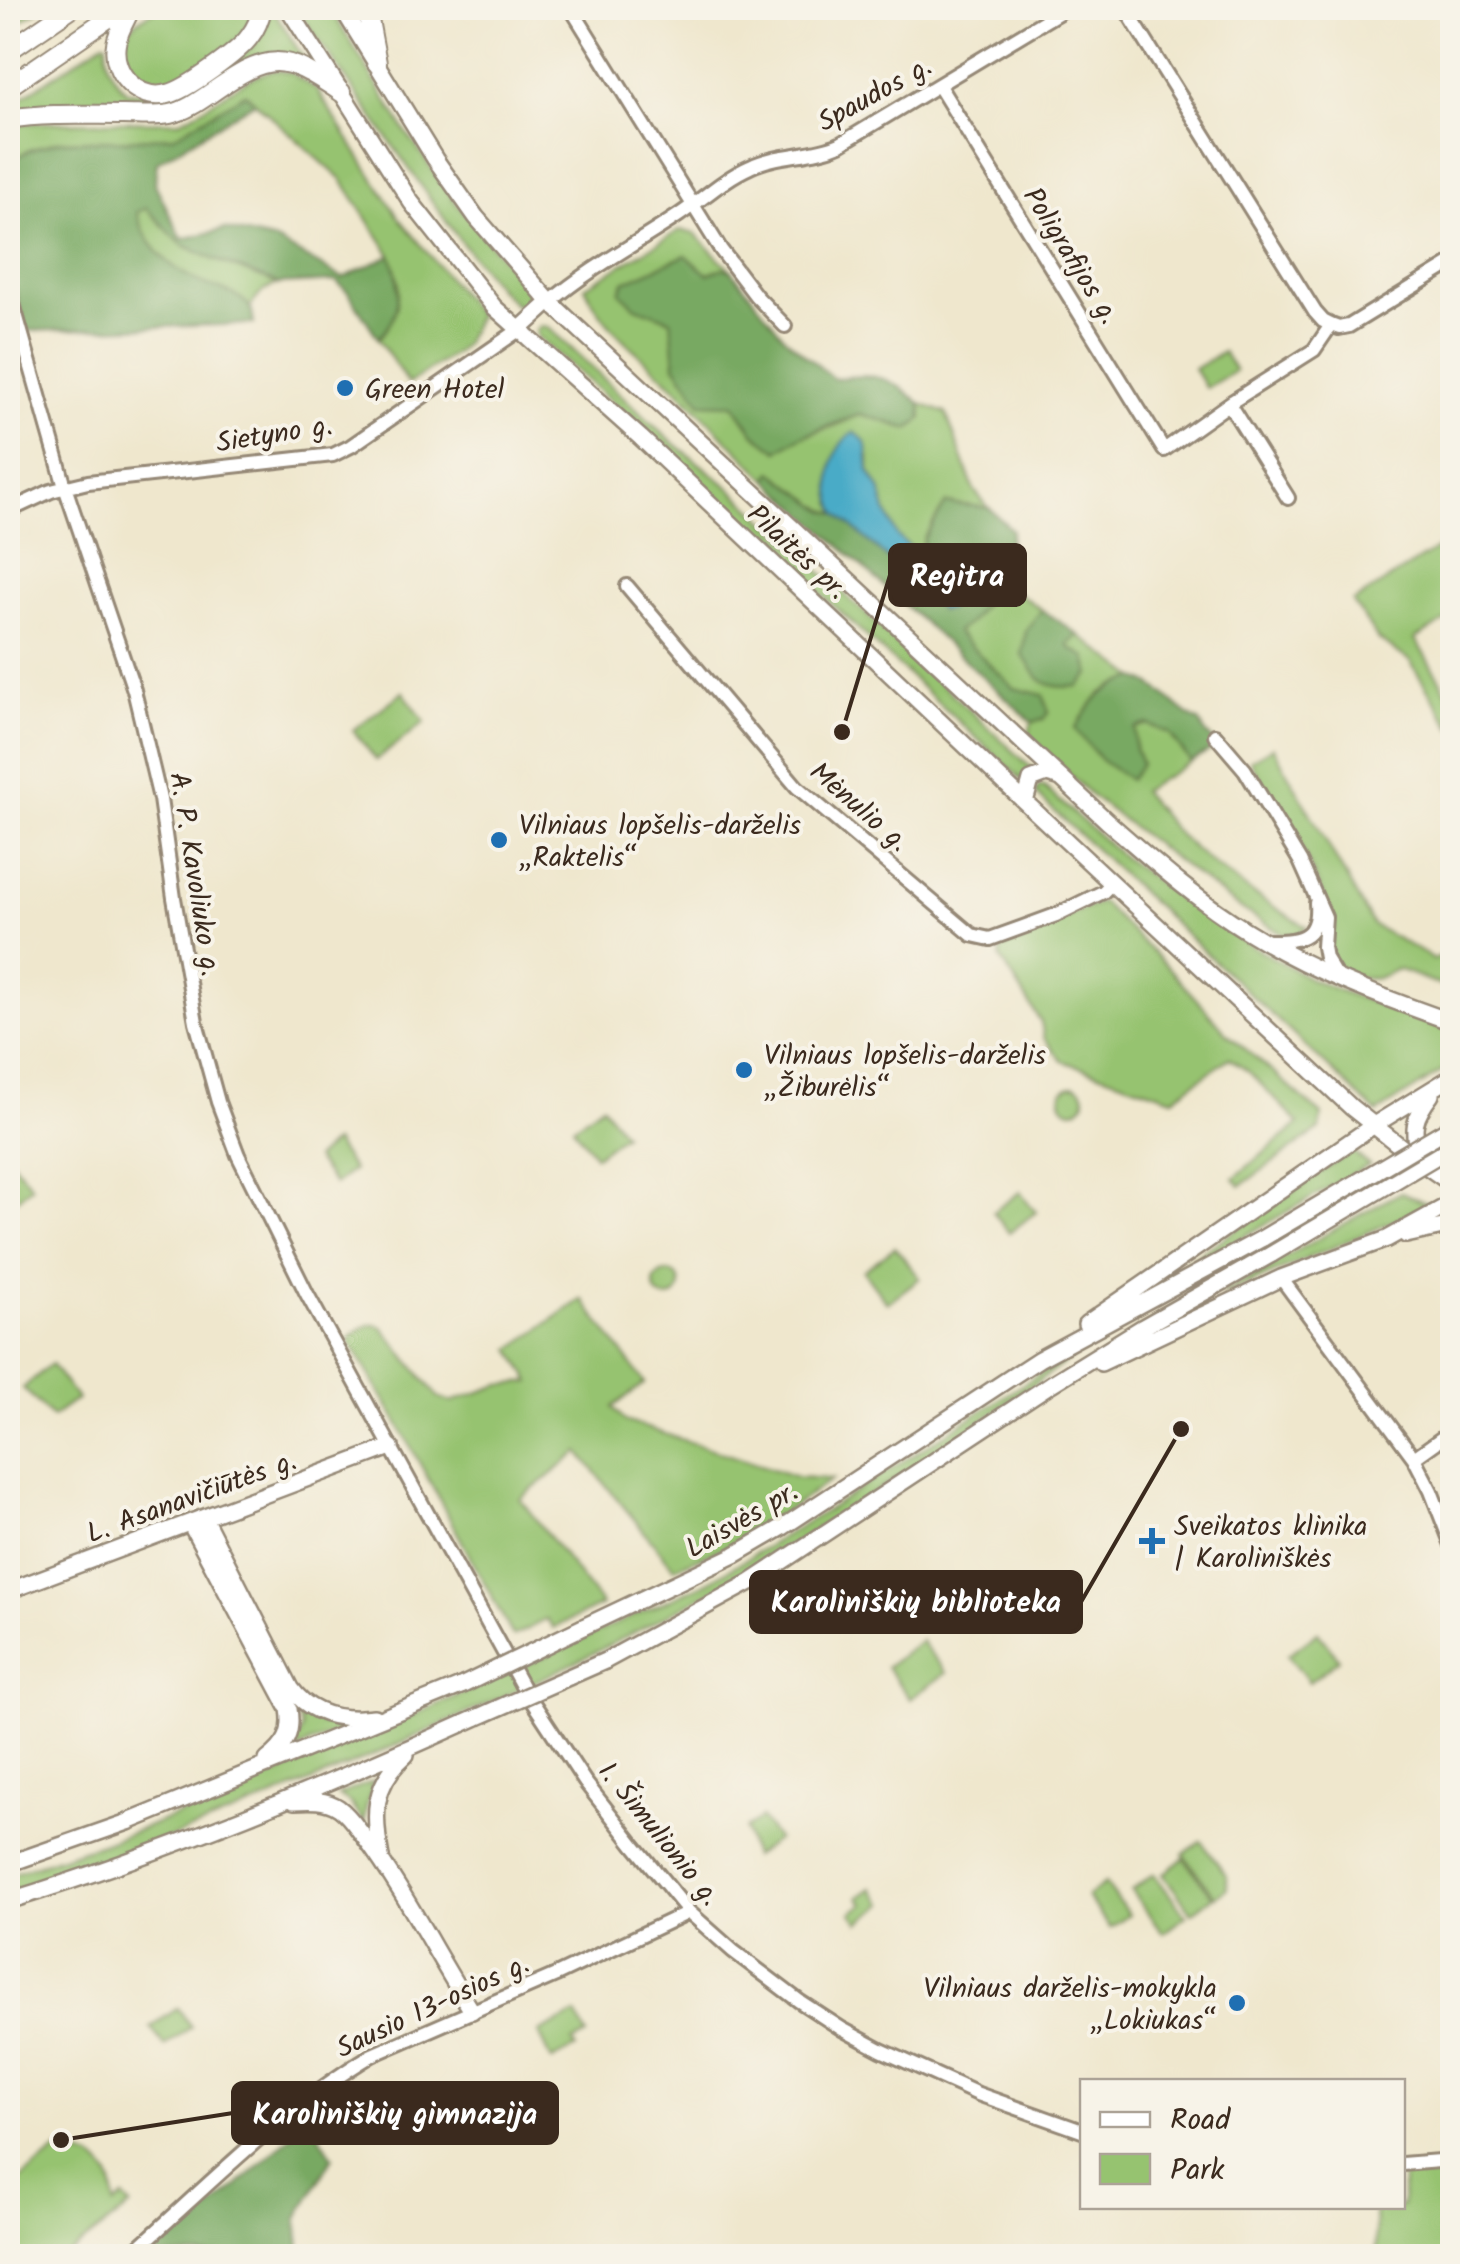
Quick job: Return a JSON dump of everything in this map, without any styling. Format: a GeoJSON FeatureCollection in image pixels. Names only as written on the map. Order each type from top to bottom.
{"type":"FeatureCollection","features":[{"type":"Feature","properties":{"kind":"highway"},"geometry":{"type":"LineString","coordinates":[[8,51],[71,8]]}},
{"type":"Feature","properties":{"kind":"highway"},"geometry":{"type":"LineString","coordinates":[[8,87],[123,8]]}},
{"type":"Feature","properties":{"kind":"highway"},"geometry":{"type":"LineString","coordinates":[[131,8],[115,48],[120,70],[133,87],[162,96],[182,88],[240,48],[255,29],[262,8]]}},
{"type":"Feature","properties":{"kind":"highway"},"geometry":{"type":"LineString","coordinates":[[372,8],[368,20],[377,64]]}},
{"type":"Feature","properties":{"kind":"highway"},"geometry":{"type":"LineString","coordinates":[[8,120],[50,114],[170,114],[196,104],[240,72],[265,62],[299,66],[341,92]]}},
{"type":"Feature","properties":{"kind":"main road","name":"Pilaitės pr."},"geometry":{"type":"LineString","coordinates":[[288,8],[411,202],[479,291],[642,438],[1352,1108],[1452,1184]]}},
{"type":"Feature","properties":{"kind":"main road","name":"Pilaitės pr."},"geometry":{"type":"LineString","coordinates":[[342,8],[425,144],[476,217],[550,302],[1061,778],[1177,881],[1264,941],[1378,996],[1452,1022]]}},
{"type":"Feature","properties":{"kind":"main road"},"geometry":{"type":"LineString","coordinates":[[518,330],[550,302]]}},
{"type":"Feature","properties":{"kind":"main road"},"geometry":{"type":"LineString","coordinates":[[1025,802],[1030,780],[1046,774],[1061,778]]}},
{"type":"Feature","properties":{"kind":"main road"},"geometry":{"type":"LineString","coordinates":[[1039,1359],[1374,1126],[1446,1081]]}},
{"type":"Feature","properties":{"kind":"main road"},"geometry":{"type":"LineString","coordinates":[[1418,1161],[1415,1119],[1446,1081]]}},
{"type":"Feature","properties":{"kind":"main road","name":"Laisvės pr."},"geometry":{"type":"LineString","coordinates":[[8,1864],[128,1822],[398,1714],[735,1555],[1039,1359],[1263,1238],[1452,1126]]}},
{"type":"Feature","properties":{"kind":"main road","name":"Laisvės pr."},"geometry":{"type":"LineString","coordinates":[[8,1901],[94,1873],[275,1804],[605,1661],[698,1613],[1052,1384],[1452,1147]]}},
{"type":"Feature","properties":{"kind":"main road","name":"Laisvės pr."},"geometry":{"type":"LineString","coordinates":[[1052,1384],[1281,1278],[1387,1239],[1452,1203]]}},
{"type":"Feature","properties":{"kind":"main road"},"geometry":{"type":"LineString","coordinates":[[1387,1239],[1452,1225]]}},
{"type":"Feature","properties":{"kind":"main road","name":"L. Asanavičiūtės g."},"geometry":{"type":"LineString","coordinates":[[8,1591],[392,1446]]}},
{"type":"Feature","properties":{"kind":"main road"},"geometry":{"type":"LineString","coordinates":[[197,1520],[300,1700],[344,1719],[398,1714]]}},
{"type":"Feature","properties":{"kind":"main road"},"geometry":{"type":"LineString","coordinates":[[197,1520],[288,1708],[287,1740],[248,1774]]}},
{"type":"Feature","properties":{"kind":"main road"},"geometry":{"type":"LineString","coordinates":[[382,1861],[376,1814],[378,1794],[394,1766],[418,1744]]}},
{"type":"Feature","properties":{"kind":"main road"},"geometry":{"type":"LineString","coordinates":[[275,1804],[305,1800],[331,1804],[352,1820],[382,1861],[472,2011]]}},
{"type":"Feature","properties":{"kind":"street"},"geometry":{"type":"LineString","coordinates":[[571,8],[721,250],[785,326]]}},
{"type":"Feature","properties":{"kind":"street","name":"Spaudos g."},"geometry":{"type":"LineString","coordinates":[[550,302],[750,167],[825,151],[1066,8]]}},
{"type":"Feature","properties":{"kind":"street"},"geometry":{"type":"LineString","coordinates":[[1125,8],[1323,321],[1339,328],[1359,322],[1452,263]]}},
{"type":"Feature","properties":{"kind":"street","name":"Poligrafijos g."},"geometry":{"type":"LineString","coordinates":[[939,86],[1164,450],[1229,404]]}},
{"type":"Feature","properties":{"kind":"street","name":"A. P. Kavoliuko g."},"geometry":{"type":"LineString","coordinates":[[8,286],[66,487],[124,658],[148,743],[196,1022],[218,1102],[238,1155],[300,1279],[392,1446]]}},
{"type":"Feature","properties":{"kind":"street"},"geometry":{"type":"LineString","coordinates":[[1288,498],[1229,404],[1314,350],[1331,325]]}},
{"type":"Feature","properties":{"kind":"street","name":"Sietyno g."},"geometry":{"type":"LineString","coordinates":[[8,511],[66,487],[100,480],[333,454],[351,446],[518,330]]}},
{"type":"Feature","properties":{"kind":"street","name":"Mėnulio g."},"geometry":{"type":"LineString","coordinates":[[627,586],[797,787],[972,935],[990,939],[1056,915],[1103,892],[1112,883]]}},
{"type":"Feature","properties":{"kind":"street"},"geometry":{"type":"LineString","coordinates":[[1216,735],[1245,770],[1300,861],[1325,918],[1325,958],[1337,978]]}},
{"type":"Feature","properties":{"kind":"street"},"geometry":{"type":"LineString","coordinates":[[1264,941],[1300,939],[1310,932],[1316,918],[1314,891]]}},
{"type":"Feature","properties":{"kind":"street"},"geometry":{"type":"LineString","coordinates":[[1281,1278],[1414,1458],[1452,1545]]}},
{"type":"Feature","properties":{"kind":"street"},"geometry":{"type":"LineString","coordinates":[[1414,1458],[1452,1431]]}},
{"type":"Feature","properties":{"kind":"street","name":"I. Šimulionio g."},"geometry":{"type":"LineString","coordinates":[[392,1446],[522,1686],[585,1782],[689,1912],[746,1961],[842,2029],[978,2094],[1080,2130]]}},
{"type":"Feature","properties":{"kind":"street","name":"Sausio 13-osios g."},"geometry":{"type":"LineString","coordinates":[[130,2256],[280,2120],[322,2086],[372,2054],[556,1975],[689,1912]]}},
{"type":"Feature","properties":{"kind":"street"},"geometry":{"type":"LineString","coordinates":[[1405,2164],[1452,2160]]}},
{"type":"Feature","properties":{"kind":"green space"},"geometry":{"type":"Polygon","coordinates":[[[8,8],[41,8],[8,30],[8,8]]]}},
{"type":"Feature","properties":{"kind":"green space"},"geometry":{"type":"Polygon","coordinates":[[[158,8],[250,8],[252,18],[234,43],[186,78],[168,87],[151,87],[129,70],[123,51],[127,32],[158,8]]]}},
{"type":"Feature","properties":{"kind":"green space"},"geometry":{"type":"Polygon","coordinates":[[[272,8],[306,62],[279,55],[259,56],[191,96],[161,107],[8,110],[104,42],[111,70],[127,92],[192,92],[254,46],[272,8]]]}},
{"type":"Feature","properties":{"kind":"green space"},"geometry":{"type":"Polygon","coordinates":[[[296,8],[330,8],[404,129],[453,199],[527,288],[525,305],[516,305],[499,289],[458,238],[296,8]]]}},
{"type":"Feature","properties":{"kind":"green space"},"geometry":{"type":"Polygon","coordinates":[[[275,70],[291,73],[317,90],[397,215],[478,315],[456,352],[408,384],[378,338],[397,305],[399,284],[391,255],[342,180],[246,94],[174,136],[60,141],[8,162],[8,127],[26,123],[178,121],[249,79],[275,70]]]}},
{"type":"Feature","properties":{"kind":"green space"},"geometry":{"type":"Polygon","coordinates":[[[245,94],[255,102],[157,162],[155,184],[182,239],[225,229],[276,241],[343,278],[391,255],[398,299],[392,320],[378,338],[348,292],[336,281],[279,284],[213,259],[181,244],[146,208],[137,212],[140,223],[158,252],[186,275],[240,298],[251,309],[254,324],[26,331],[8,262],[8,162],[60,141],[174,136],[245,94]]]}},
{"type":"Feature","properties":{"kind":"green space"},"geometry":{"type":"Polygon","coordinates":[[[146,208],[181,244],[279,284],[262,293],[250,308],[230,294],[192,279],[173,267],[150,242],[136,212],[146,208]]]}},
{"type":"Feature","properties":{"kind":"green space"},"geometry":{"type":"Polygon","coordinates":[[[680,230],[695,234],[732,271],[707,274],[672,308],[755,434],[793,439],[861,414],[909,429],[922,418],[921,404],[946,413],[974,490],[989,508],[946,503],[924,538],[922,557],[897,536],[869,471],[869,458],[832,503],[838,514],[825,510],[773,473],[767,479],[612,328],[585,287],[680,230]]]}},
{"type":"Feature","properties":{"kind":"green space"},"geometry":{"type":"Polygon","coordinates":[[[686,255],[707,274],[723,268],[732,271],[784,337],[834,379],[881,378],[921,404],[922,418],[909,429],[861,414],[807,434],[778,451],[755,434],[734,404],[701,403],[675,365],[671,320],[636,307],[620,292],[624,282],[686,255]]]}},
{"type":"Feature","properties":{"kind":"green space"},"geometry":{"type":"Polygon","coordinates":[[[540,326],[548,327],[664,435],[730,488],[1034,770],[1022,780],[538,337],[536,331],[540,326]]]}},
{"type":"Feature","properties":{"kind":"green space"},"geometry":{"type":"Polygon","coordinates":[[[1223,352],[1235,371],[1206,388],[1194,369],[1223,352]]]}},
{"type":"Feature","properties":{"kind":"green space"},"geometry":{"type":"Polygon","coordinates":[[[772,472],[825,510],[838,514],[940,610],[943,574],[922,557],[924,538],[946,503],[989,508],[1012,530],[1001,581],[969,623],[956,632],[1014,688],[1043,695],[1049,712],[1043,720],[1032,722],[767,479],[772,472]]]}},
{"type":"Feature","properties":{"kind":"green space"},"geometry":{"type":"Polygon","coordinates":[[[1452,539],[1452,617],[1415,639],[1452,700],[1452,728],[1410,661],[1377,638],[1353,602],[1452,539]]]}},
{"type":"Feature","properties":{"kind":"green space"},"geometry":{"type":"Polygon","coordinates":[[[1001,581],[1042,610],[1026,630],[1089,674],[1086,657],[1068,644],[1079,635],[1136,678],[1099,695],[1141,764],[1135,749],[1135,728],[1147,724],[1169,733],[1191,762],[1142,791],[1178,834],[1208,860],[1307,927],[1298,935],[1284,935],[1238,907],[1093,797],[1028,736],[1032,722],[1043,720],[956,632],[969,623],[1001,581]]]}},
{"type":"Feature","properties":{"kind":"green space"},"geometry":{"type":"Polygon","coordinates":[[[1042,610],[1079,635],[1068,644],[1086,657],[1090,674],[1078,686],[1044,682],[1022,654],[1026,630],[1042,610]]]}},
{"type":"Feature","properties":{"kind":"green space"},"geometry":{"type":"Polygon","coordinates":[[[1136,678],[1153,686],[1200,722],[1218,746],[1191,762],[1169,733],[1147,724],[1135,728],[1135,749],[1141,764],[1130,780],[1101,760],[1075,729],[1100,696],[1136,678]]]}},
{"type":"Feature","properties":{"kind":"green space"},"geometry":{"type":"Polygon","coordinates":[[[403,692],[425,722],[376,760],[353,730],[403,692]]]}},
{"type":"Feature","properties":{"kind":"green space"},"geometry":{"type":"Polygon","coordinates":[[[1273,747],[1373,925],[1434,959],[1450,952],[1452,990],[1398,969],[1366,978],[1348,974],[1335,964],[1330,952],[1328,912],[1321,892],[1294,835],[1250,761],[1273,747]]]}},
{"type":"Feature","properties":{"kind":"green space"},"geometry":{"type":"Polygon","coordinates":[[[1039,786],[1125,859],[1238,938],[1311,979],[1452,1031],[1452,1065],[1377,1113],[1038,796],[1035,792],[1039,786]]]}},
{"type":"Feature","properties":{"kind":"green space"},"geometry":{"type":"Polygon","coordinates":[[[1101,902],[1164,963],[1227,1033],[1322,1115],[1320,1129],[1240,1186],[1234,1178],[1299,1124],[1249,1072],[1229,1058],[1173,1098],[1062,1061],[1044,1038],[1041,1022],[1000,957],[1001,949],[1009,941],[1101,902]]]}},
{"type":"Feature","properties":{"kind":"green space"},"geometry":{"type":"Polygon","coordinates":[[[1073,1086],[1085,1098],[1073,1110],[1061,1098],[1073,1086]]]}},
{"type":"Feature","properties":{"kind":"green space"},"geometry":{"type":"Polygon","coordinates":[[[602,1105],[624,1134],[595,1156],[573,1127],[602,1105]]]}},
{"type":"Feature","properties":{"kind":"green space"},"geometry":{"type":"Polygon","coordinates":[[[334,1142],[353,1170],[334,1184],[315,1159],[334,1142]]]}},
{"type":"Feature","properties":{"kind":"green space"},"geometry":{"type":"Polygon","coordinates":[[[1352,1151],[1369,1165],[1141,1295],[1141,1294],[1352,1151]]]}},
{"type":"Feature","properties":{"kind":"green space"},"geometry":{"type":"Polygon","coordinates":[[[8,1161],[32,1186],[8,1206],[8,1161]]]}},
{"type":"Feature","properties":{"kind":"green space"},"geometry":{"type":"Polygon","coordinates":[[[1020,1192],[1036,1212],[1009,1233],[993,1212],[1020,1192]]]}},
{"type":"Feature","properties":{"kind":"green space"},"geometry":{"type":"Polygon","coordinates":[[[1401,1192],[1431,1205],[1223,1295],[1222,1293],[1401,1192]]]}},
{"type":"Feature","properties":{"kind":"green space"},"geometry":{"type":"Polygon","coordinates":[[[895,1247],[920,1278],[887,1303],[863,1271],[895,1247]]]}},
{"type":"Feature","properties":{"kind":"green space"},"geometry":{"type":"Polygon","coordinates":[[[667,1272],[676,1276],[680,1285],[676,1294],[667,1298],[658,1294],[654,1285],[658,1276],[667,1272]]]}},
{"type":"Feature","properties":{"kind":"green space"},"geometry":{"type":"Polygon","coordinates":[[[582,1299],[645,1383],[613,1407],[625,1421],[797,1477],[832,1479],[728,1546],[674,1568],[579,1452],[520,1499],[602,1605],[553,1628],[547,1619],[513,1636],[348,1339],[368,1325],[382,1327],[438,1397],[451,1402],[500,1385],[531,1382],[511,1349],[582,1299]]]}},
{"type":"Feature","properties":{"kind":"green space"},"geometry":{"type":"Polygon","coordinates":[[[1089,1345],[841,1514],[712,1591],[625,1637],[493,1702],[306,1784],[158,1842],[8,1894],[8,1875],[224,1797],[708,1582],[1089,1345]]]}},
{"type":"Feature","properties":{"kind":"green space"},"geometry":{"type":"Polygon","coordinates":[[[51,1364],[77,1399],[52,1417],[23,1388],[51,1364]]]}},
{"type":"Feature","properties":{"kind":"green space"},"geometry":{"type":"Polygon","coordinates":[[[1318,1632],[1339,1659],[1309,1682],[1288,1655],[1318,1632]]]}},
{"type":"Feature","properties":{"kind":"green space"},"geometry":{"type":"Polygon","coordinates":[[[921,1641],[946,1673],[910,1699],[886,1667],[921,1641]]]}},
{"type":"Feature","properties":{"kind":"green space"},"geometry":{"type":"Polygon","coordinates":[[[298,1710],[321,1723],[346,1728],[291,1752],[302,1730],[298,1710]]]}},
{"type":"Feature","properties":{"kind":"green space"},"geometry":{"type":"Polygon","coordinates":[[[374,1781],[364,1824],[350,1803],[338,1795],[374,1781]]]}},
{"type":"Feature","properties":{"kind":"green space"},"geometry":{"type":"Polygon","coordinates":[[[761,1818],[777,1839],[753,1857],[745,1829],[761,1818]]]}},
{"type":"Feature","properties":{"kind":"green space"},"geometry":{"type":"Polygon","coordinates":[[[1201,1841],[1227,1876],[1227,1888],[1215,1897],[1183,1854],[1201,1841]]]}},
{"type":"Feature","properties":{"kind":"green space"},"geometry":{"type":"Polygon","coordinates":[[[1184,1858],[1213,1897],[1192,1913],[1163,1874],[1184,1858]]]}},
{"type":"Feature","properties":{"kind":"green space"},"geometry":{"type":"Polygon","coordinates":[[[1154,1874],[1186,1916],[1163,1933],[1131,1891],[1154,1874]]]}},
{"type":"Feature","properties":{"kind":"green space"},"geometry":{"type":"Polygon","coordinates":[[[1105,1883],[1129,1915],[1110,1928],[1087,1897],[1105,1883]]]}},
{"type":"Feature","properties":{"kind":"green space"},"geometry":{"type":"Polygon","coordinates":[[[872,1888],[884,1904],[859,1923],[852,1913],[864,1904],[859,1897],[872,1888]]]}},
{"type":"Feature","properties":{"kind":"green space"},"geometry":{"type":"Polygon","coordinates":[[[178,2008],[191,2027],[164,2046],[151,2027],[178,2008]]]}},
{"type":"Feature","properties":{"kind":"green space"},"geometry":{"type":"Polygon","coordinates":[[[576,2014],[587,2035],[573,2042],[576,2048],[552,2060],[539,2033],[576,2014]]]}},
{"type":"Feature","properties":{"kind":"green space"},"geometry":{"type":"Polygon","coordinates":[[[309,2119],[333,2157],[297,2219],[301,2256],[152,2256],[234,2189],[309,2119]]]}},
{"type":"Feature","properties":{"kind":"green space"},"geometry":{"type":"Polygon","coordinates":[[[59,2149],[101,2166],[111,2183],[114,2205],[124,2198],[131,2206],[66,2256],[8,2256],[8,2189],[59,2149]]]}},
{"type":"Feature","properties":{"kind":"green space"},"geometry":{"type":"Polygon","coordinates":[[[1452,2171],[1452,2256],[1376,2256],[1375,2209],[1405,2209],[1405,2175],[1452,2171]]]}},
{"type":"Feature","properties":{"kind":"water"},"geometry":{"type":"Polygon","coordinates":[[[854,432],[867,446],[869,471],[897,536],[949,581],[949,609],[940,610],[838,514],[832,493],[832,470],[839,448],[854,432]]]}},
{"type":"Feature","properties":{"kind":"place","name":"Green Hotel"},"geometry":{"type":"Point","coordinates":[345,388]}},
{"type":"Feature","properties":{"kind":"place","name":"Regitra"},"geometry":{"type":"Point","coordinates":[842,732]}},
{"type":"Feature","properties":{"kind":"place","name":"Vilniaus lopšelis-darželis „Raktelis“"},"geometry":{"type":"Point","coordinates":[499,840]}},
{"type":"Feature","properties":{"kind":"place","name":"Vilniaus lopšelis-darželis „Žiburėlis“"},"geometry":{"type":"Point","coordinates":[744,1070]}},
{"type":"Feature","properties":{"kind":"place","name":"Karoliniškių biblioteka"},"geometry":{"type":"Point","coordinates":[1181,1429]}},
{"type":"Feature","properties":{"kind":"place","name":"Sveikatos klinika | Karoliniškės"},"geometry":{"type":"Point","coordinates":[1152,1541]}},
{"type":"Feature","properties":{"kind":"place","name":"Vilniaus darželis-mokykla „Lokiukas“"},"geometry":{"type":"Point","coordinates":[1237,2003]}},
{"type":"Feature","properties":{"kind":"place","name":"Karoliniškių gimnazija"},"geometry":{"type":"Point","coordinates":[61,2140]}}]}
